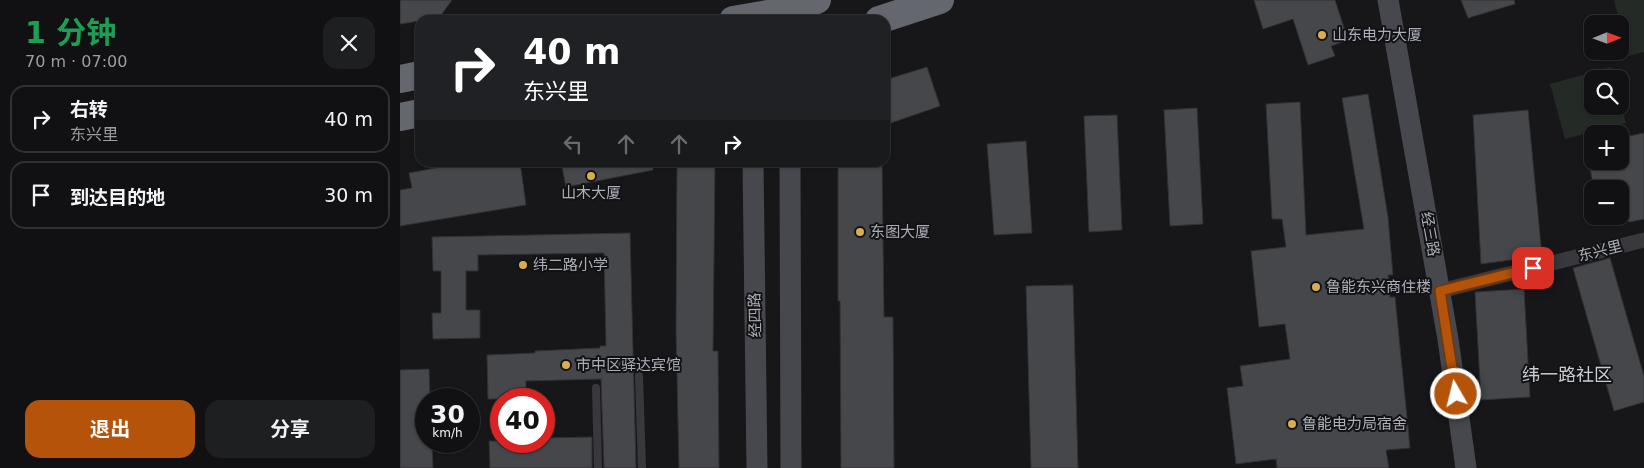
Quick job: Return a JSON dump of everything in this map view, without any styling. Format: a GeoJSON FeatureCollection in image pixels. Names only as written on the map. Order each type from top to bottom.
{"type":"FeatureCollection","features":[{"type":"Feature","properties":{"kind":"highway"},"geometry":{"type":"LineString","coordinates":[[755,15],[817,0]]}},
{"type":"Feature","properties":{"kind":"highway"},"geometry":{"type":"LineString","coordinates":[[890,16],[940,0]]}},
{"type":"Feature","properties":{"kind":"highway"},"geometry":{"type":"LineString","coordinates":[[400,78],[415,76]]}},
{"type":"Feature","properties":{"kind":"highway"},"geometry":{"type":"LineString","coordinates":[[400,117],[415,114]]}},
{"type":"Feature","properties":{"kind":"main road","name":"经三路"},"geometry":{"type":"LineString","coordinates":[[1388,0],[1440,291],[1466,468]]}},
{"type":"Feature","properties":{"kind":"main road","name":"经四路"},"geometry":{"type":"LineString","coordinates":[[753,167],[757,468]]}},
{"type":"Feature","properties":{"kind":"main road"},"geometry":{"type":"LineString","coordinates":[[790,167],[791,468]]}},
{"type":"Feature","properties":{"kind":"street","name":"东兴里"},"geometry":{"type":"LineString","coordinates":[[1440,291],[1644,240]]}},
{"type":"Feature","properties":{"kind":"lane"},"geometry":{"type":"LineString","coordinates":[[639,376],[642,468]]}},
{"type":"Feature","properties":{"kind":"lane"},"geometry":{"type":"LineString","coordinates":[[596,388],[598,468]]}},
{"type":"Feature","properties":{"kind":"shaded area"},"geometry":{"type":"Polygon","coordinates":[[[1614,0],[1644,0],[1644,52],[1629,56],[1629,15],[1618,15],[1614,0]]]}},
{"type":"Feature","properties":{"kind":"shaded area"},"geometry":{"type":"Polygon","coordinates":[[[1611,67],[1612,70],[1600,70],[1611,67]]]}},
{"type":"Feature","properties":{"kind":"shaded area"},"geometry":{"type":"Polygon","coordinates":[[[1584,75],[1584,115],[1624,115],[1626,123],[1618,125],[1584,125],[1584,134],[1565,139],[1550,84],[1584,75]]]}},
{"type":"Feature","properties":{"kind":"building"},"geometry":{"type":"Polygon","coordinates":[[[400,0],[452,0],[441,15],[415,15],[415,22],[400,24],[400,0]]]}},
{"type":"Feature","properties":{"kind":"building","name":"山东电力大厦"},"geometry":{"type":"Polygon","coordinates":[[[1254,0],[1335,0],[1348,40],[1331,46],[1335,56],[1308,65],[1293,19],[1263,29],[1254,0]]]}},
{"type":"Feature","properties":{"kind":"building"},"geometry":{"type":"Polygon","coordinates":[[[1461,0],[1514,0],[1515,4],[1468,18],[1461,0]]]}},
{"type":"Feature","properties":{"kind":"building"},"geometry":{"type":"Polygon","coordinates":[[[927,67],[940,106],[890,123],[890,78],[927,67]]]}},
{"type":"Feature","properties":{"kind":"building"},"geometry":{"type":"Polygon","coordinates":[[[1368,94],[1388,217],[1393,275],[1388,275],[1390,297],[1395,297],[1410,448],[1386,450],[1389,468],[1277,468],[1276,459],[1236,464],[1227,388],[1243,386],[1240,366],[1290,359],[1285,324],[1259,327],[1251,251],[1286,247],[1282,219],[1272,219],[1266,104],[1300,102],[1306,235],[1364,229],[1342,98],[1368,94]]]}},
{"type":"Feature","properties":{"kind":"building"},"geometry":{"type":"Polygon","coordinates":[[[1197,108],[1203,224],[1170,226],[1164,110],[1197,108]]]}},
{"type":"Feature","properties":{"kind":"building"},"geometry":{"type":"Polygon","coordinates":[[[1528,110],[1542,256],[1481,264],[1473,115],[1528,110]]]}},
{"type":"Feature","properties":{"kind":"building"},"geometry":{"type":"Polygon","coordinates":[[[1117,115],[1122,230],[1089,232],[1084,116],[1117,115]]]}},
{"type":"Feature","properties":{"kind":"building"},"geometry":{"type":"Polygon","coordinates":[[[1644,133],[1644,219],[1630,222],[1629,180],[1592,180],[1590,170],[1629,170],[1629,136],[1644,133]]]}},
{"type":"Feature","properties":{"kind":"building"},"geometry":{"type":"Polygon","coordinates":[[[1026,141],[1032,233],[994,235],[987,144],[1026,141]]]}},
{"type":"Feature","properties":{"kind":"building"},"geometry":{"type":"Polygon","coordinates":[[[441,167],[521,167],[526,205],[400,226],[400,190],[412,188],[409,173],[441,167]]]}},
{"type":"Feature","properties":{"kind":"building","name":"山木大厦"},"geometry":{"type":"Polygon","coordinates":[[[562,167],[653,167],[653,170],[566,187],[562,167]]]}},
{"type":"Feature","properties":{"kind":"building"},"geometry":{"type":"Polygon","coordinates":[[[677,167],[715,167],[713,351],[718,351],[719,468],[679,468],[676,331],[677,167]]]}},
{"type":"Feature","properties":{"kind":"building"},"geometry":{"type":"Polygon","coordinates":[[[838,167],[882,167],[884,317],[893,317],[894,468],[841,468],[840,301],[838,301],[838,167]]]}},
{"type":"Feature","properties":{"kind":"building"},"geometry":{"type":"Polygon","coordinates":[[[630,233],[636,468],[604,468],[601,379],[526,381],[526,388],[490,388],[490,399],[488,399],[487,355],[535,353],[535,351],[600,348],[600,346],[606,346],[604,253],[478,255],[478,271],[466,271],[466,310],[480,310],[480,338],[433,339],[432,313],[441,313],[441,271],[433,271],[432,237],[630,233]]]}},
{"type":"Feature","properties":{"kind":"building"},"geometry":{"type":"Polygon","coordinates":[[[1610,258],[1644,376],[1644,402],[1614,411],[1573,268],[1610,258]]]}},
{"type":"Feature","properties":{"kind":"building"},"geometry":{"type":"Polygon","coordinates":[[[1073,285],[1078,468],[1031,468],[1026,286],[1073,285]]]}},
{"type":"Feature","properties":{"kind":"building"},"geometry":{"type":"Polygon","coordinates":[[[1524,289],[1530,397],[1481,400],[1475,292],[1524,289]]]}},
{"type":"Feature","properties":{"kind":"building"},"geometry":{"type":"Polygon","coordinates":[[[429,369],[430,388],[415,388],[415,453],[432,453],[433,468],[400,468],[400,370],[429,369]]]}},
{"type":"Feature","properties":{"kind":"building"},"geometry":{"type":"Polygon","coordinates":[[[592,437],[592,468],[490,468],[489,441],[490,453],[555,453],[555,438],[592,437]]]}},
{"type":"Feature","properties":{"kind":"place","name":"山东电力大厦"},"geometry":{"type":"Point","coordinates":[1322,35]}},
{"type":"Feature","properties":{"kind":"place","name":"山木大厦"},"geometry":{"type":"Point","coordinates":[591,176]}},
{"type":"Feature","properties":{"kind":"place","name":"东图大厦"},"geometry":{"type":"Point","coordinates":[860,232]}},
{"type":"Feature","properties":{"kind":"place","name":"纬二路小学"},"geometry":{"type":"Point","coordinates":[523,265]}},
{"type":"Feature","properties":{"kind":"place","name":"鲁能东兴商住楼"},"geometry":{"type":"Point","coordinates":[1316,287]}},
{"type":"Feature","properties":{"kind":"place","name":"市中区驿达宾馆"},"geometry":{"type":"Point","coordinates":[566,365]}},
{"type":"Feature","properties":{"kind":"place","name":"鲁能电力局宿舍"},"geometry":{"type":"Point","coordinates":[1292,424]}},
{"type":"Feature","properties":{"kind":"district","name":"纬一路社区"},"geometry":{"type":"Point","coordinates":[1567,374]}},
{"type":"Feature","properties":{"kind":"route"},"geometry":{"type":"LineString","coordinates":[[1456,394],[1440,291],[1533,268]]}}]}
